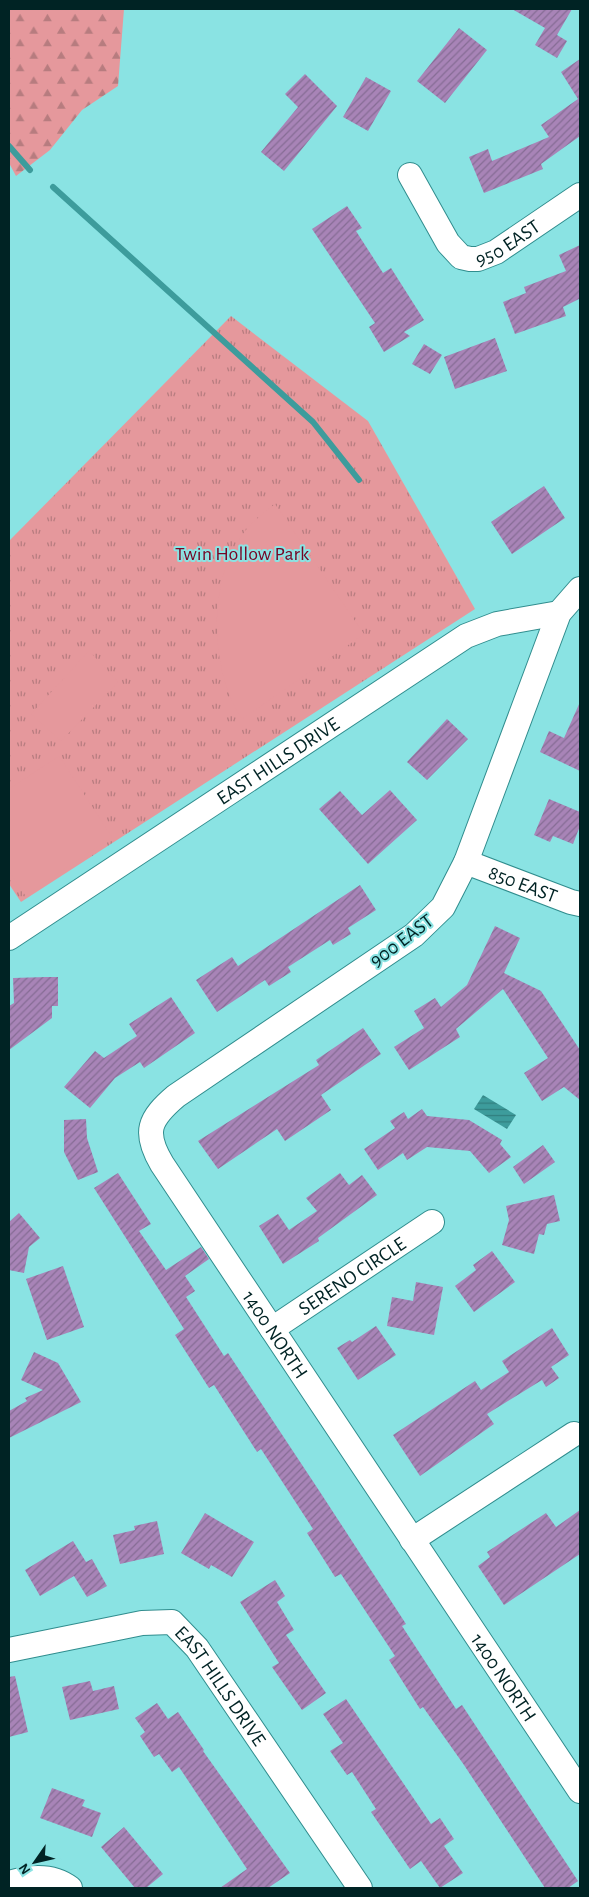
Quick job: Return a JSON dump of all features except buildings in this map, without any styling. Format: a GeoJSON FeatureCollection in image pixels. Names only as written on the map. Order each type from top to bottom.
{"type":"FeatureCollection","features":[{"type":"Feature","properties":{"kind":"street","name":"950 EAST"},"geometry":{"type":"LineString","coordinates":[[410,175],[448,243],[461,257],[470,259],[478,259],[496,252],[580,195]]}},
{"type":"Feature","properties":{"kind":"street","name":"900 EAST"},"geometry":{"type":"LineString","coordinates":[[150,1125],[166,1104],[176,1096],[424,927],[443,907],[466,862],[559,613],[580,589]]}},
{"type":"Feature","properties":{"kind":"street","name":"EAST HILLS DRIVE"},"geometry":{"type":"LineString","coordinates":[[9,938],[466,636],[497,624],[559,613]]}},
{"type":"Feature","properties":{"kind":"street","name":"850 EAST"},"geometry":{"type":"LineString","coordinates":[[466,862],[580,904]]}},
{"type":"Feature","properties":{"kind":"street","name":"1400 NORTH"},"geometry":{"type":"LineString","coordinates":[[150,1125],[150,1139],[162,1164],[580,1791]]}},
{"type":"Feature","properties":{"kind":"street","name":"SERENO CIRCLE"},"geometry":{"type":"LineString","coordinates":[[272,1329],[432,1222]]}},
{"type":"Feature","properties":{"kind":"street"},"geometry":{"type":"LineString","coordinates":[[412,1540],[574,1434]]}},
{"type":"Feature","properties":{"kind":"street","name":"EAST HILLS DRIVE"},"geometry":{"type":"LineString","coordinates":[[9,1650],[142,1622],[172,1622],[197,1648],[352,1885]]}},
{"type":"Feature","properties":{"kind":"street"},"geometry":{"type":"LineString","coordinates":[[9,1883],[25,1878],[39,1878],[54,1880],[70,1888]]}},
{"type":"Feature","properties":{"kind":"green space"},"geometry":{"type":"Polygon","coordinates":[[[9,9],[124,9],[118,86],[82,110],[50,150],[16,176],[9,163],[9,9]]]}},
{"type":"Feature","properties":{"kind":"green space","name":"Twin Hollow Park"},"geometry":{"type":"Polygon","coordinates":[[[231,316],[368,421],[475,609],[21,902],[9,884],[9,541],[231,316]]]}},
{"type":"Feature","properties":{"kind":"green space"},"geometry":{"type":"Polygon","coordinates":[[[275,504],[364,634],[242,719],[231,699],[223,675],[218,650],[217,623],[219,597],[224,572],[233,549],[249,526],[275,504]]]}},
{"type":"Feature","properties":{"kind":"green space"},"geometry":{"type":"Polygon","coordinates":[[[89,651],[118,682],[61,741],[31,714],[89,651]]]}},
{"type":"Feature","properties":{"kind":"green space"},"geometry":{"type":"Polygon","coordinates":[[[59,756],[112,837],[25,895],[9,871],[9,789],[59,756]]]}},
{"type":"Feature","properties":{"kind":"shaded area"},"geometry":{"type":"Polygon","coordinates":[[[483,1095],[516,1115],[507,1129],[474,1109],[483,1095]]]}},
{"type":"Feature","properties":{"kind":"waterway"},"geometry":{"type":"LineString","coordinates":[[9,146],[30,170]]}},
{"type":"Feature","properties":{"kind":"waterway"},"geometry":{"type":"LineString","coordinates":[[53,187],[313,422],[359,480]]}}]}
